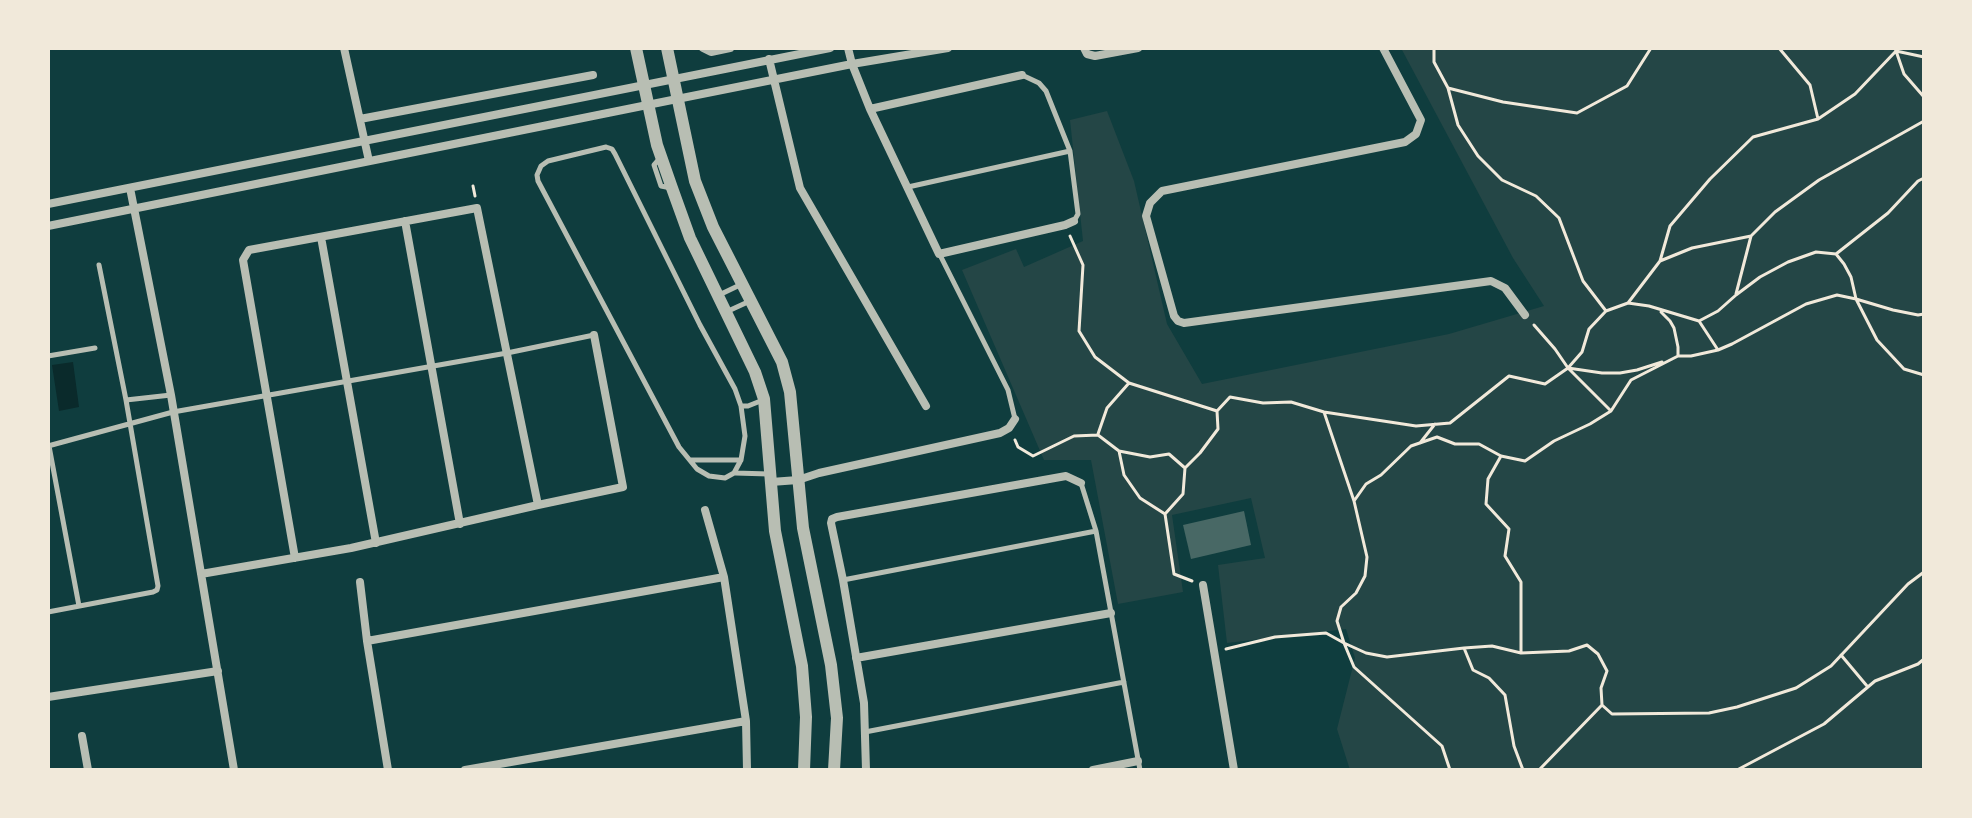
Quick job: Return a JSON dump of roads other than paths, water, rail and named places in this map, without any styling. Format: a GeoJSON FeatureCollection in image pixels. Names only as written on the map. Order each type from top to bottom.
{"type":"FeatureCollection","features":[{"type":"Feature","properties":{"kind":"street"},"geometry":{"type":"LineString","coordinates":[[344,48],[369,161]]}},
{"type":"Feature","properties":{"kind":"street"},"geometry":{"type":"LineString","coordinates":[[636,48],[661,157],[690,238],[755,372],[764,399],[775,531],[802,666],[806,717],[804,770]]}},
{"type":"Feature","properties":{"kind":"street"},"geometry":{"type":"LineString","coordinates":[[667,48],[695,181],[713,227],[782,362],[790,392],[803,528],[831,665],[837,718],[834,770]]}},
{"type":"Feature","properties":{"kind":"street"},"geometry":{"type":"LineString","coordinates":[[703,48],[711,52],[730,48]]}},
{"type":"Feature","properties":{"kind":"street"},"geometry":{"type":"LineString","coordinates":[[48,204],[794,52],[830,48]]}},
{"type":"Feature","properties":{"kind":"street"},"geometry":{"type":"LineString","coordinates":[[848,48],[870,109],[939,254],[1069,223]]}},
{"type":"Feature","properties":{"kind":"street"},"geometry":{"type":"LineString","coordinates":[[48,226],[852,64],[948,48]]}},
{"type":"Feature","properties":{"kind":"street"},"geometry":{"type":"LineString","coordinates":[[1084,48],[1087,54],[1095,56],[1138,48]]}},
{"type":"Feature","properties":{"kind":"street"},"geometry":{"type":"LineString","coordinates":[[1383,48],[1421,120],[1416,134],[1405,142],[1162,191],[1150,203],[1146,216],[1174,316],[1184,323],[1491,281],[1505,288],[1525,315]]}},
{"type":"Feature","properties":{"kind":"street"},"geometry":{"type":"LineString","coordinates":[[769,59],[800,188],[926,406]]}},
{"type":"Feature","properties":{"kind":"street"},"geometry":{"type":"LineString","coordinates":[[360,119],[593,75]]}},
{"type":"Feature","properties":{"kind":"street"},"geometry":{"type":"LineString","coordinates":[[870,109],[1022,75]]}},
{"type":"Feature","properties":{"kind":"street"},"geometry":{"type":"LineString","coordinates":[[457,122],[462,142]]}},
{"type":"Feature","properties":{"kind":"street"},"geometry":{"type":"LineString","coordinates":[[130,188],[171,395],[234,770]]}},
{"type":"Feature","properties":{"kind":"street"},"geometry":{"type":"LineString","coordinates":[[295,558],[243,260],[249,250],[477,208],[538,505]]}},
{"type":"Feature","properties":{"kind":"street"},"geometry":{"type":"LineString","coordinates":[[405,221],[460,524]]}},
{"type":"Feature","properties":{"kind":"street"},"geometry":{"type":"LineString","coordinates":[[321,237],[376,543]]}},
{"type":"Feature","properties":{"kind":"street"},"geometry":{"type":"LineString","coordinates":[[201,574],[376,543],[623,487],[594,335]]}},
{"type":"Feature","properties":{"kind":"street"},"geometry":{"type":"LineString","coordinates":[[771,478],[798,480],[1000,433],[1009,428],[1015,419]]}},
{"type":"Feature","properties":{"kind":"street"},"geometry":{"type":"LineString","coordinates":[[866,770],[864,703],[832,519],[1066,476],[1081,483]]}},
{"type":"Feature","properties":{"kind":"street"},"geometry":{"type":"LineString","coordinates":[[705,510],[724,577],[746,721],[747,770]]}},
{"type":"Feature","properties":{"kind":"street"},"geometry":{"type":"LineString","coordinates":[[367,641],[724,577]]}},
{"type":"Feature","properties":{"kind":"street"},"geometry":{"type":"LineString","coordinates":[[360,582],[388,770]]}},
{"type":"Feature","properties":{"kind":"street"},"geometry":{"type":"LineString","coordinates":[[1203,585],[1234,770]]}},
{"type":"Feature","properties":{"kind":"street"},"geometry":{"type":"LineString","coordinates":[[856,658],[1111,613]]}},
{"type":"Feature","properties":{"kind":"street"},"geometry":{"type":"LineString","coordinates":[[48,697],[218,671]]}},
{"type":"Feature","properties":{"kind":"street"},"geometry":{"type":"LineString","coordinates":[[465,770],[746,721]]}},
{"type":"Feature","properties":{"kind":"street"},"geometry":{"type":"LineString","coordinates":[[82,736],[88,770]]}},
{"type":"Feature","properties":{"kind":"street"},"geometry":{"type":"LineString","coordinates":[[1093,770],[1139,766]]}},
{"type":"Feature","properties":{"kind":"lane"},"geometry":{"type":"LineString","coordinates":[[1022,75],[1039,83],[1046,91],[1070,151],[1078,214],[1069,223]]}},
{"type":"Feature","properties":{"kind":"lane"},"geometry":{"type":"LineString","coordinates":[[606,147],[612,149],[741,406],[745,436],[741,460],[734,473],[725,478],[709,476],[697,469],[679,447],[538,181],[541,166],[548,161],[606,147]]}},
{"type":"Feature","properties":{"kind":"lane"},"geometry":{"type":"LineString","coordinates":[[908,187],[1070,151]]}},
{"type":"Feature","properties":{"kind":"lane"},"geometry":{"type":"LineString","coordinates":[[939,254],[1008,390],[1015,419]]}},
{"type":"Feature","properties":{"kind":"lane"},"geometry":{"type":"LineString","coordinates":[[48,612],[153,592],[158,586],[99,265]]}},
{"type":"Feature","properties":{"kind":"lane"},"geometry":{"type":"LineString","coordinates":[[718,295],[742,284]]}},
{"type":"Feature","properties":{"kind":"lane"},"geometry":{"type":"LineString","coordinates":[[726,312],[751,301]]}},
{"type":"Feature","properties":{"kind":"lane"},"geometry":{"type":"LineString","coordinates":[[79,606],[49,446],[173,412],[594,335]]}},
{"type":"Feature","properties":{"kind":"lane"},"geometry":{"type":"LineString","coordinates":[[48,356],[95,348]]}},
{"type":"Feature","properties":{"kind":"lane"},"geometry":{"type":"LineString","coordinates":[[126,400],[171,395]]}},
{"type":"Feature","properties":{"kind":"lane"},"geometry":{"type":"LineString","coordinates":[[741,406],[764,399]]}},
{"type":"Feature","properties":{"kind":"lane"},"geometry":{"type":"LineString","coordinates":[[689,460],[741,460]]}},
{"type":"Feature","properties":{"kind":"lane"},"geometry":{"type":"LineString","coordinates":[[734,473],[771,478]]}},
{"type":"Feature","properties":{"kind":"lane"},"geometry":{"type":"LineString","coordinates":[[1081,483],[1096,531],[1139,766]]}},
{"type":"Feature","properties":{"kind":"lane"},"geometry":{"type":"LineString","coordinates":[[843,580],[1096,531]]}},
{"type":"Feature","properties":{"kind":"lane"},"geometry":{"type":"LineString","coordinates":[[865,732],[1124,682]]}}]}
